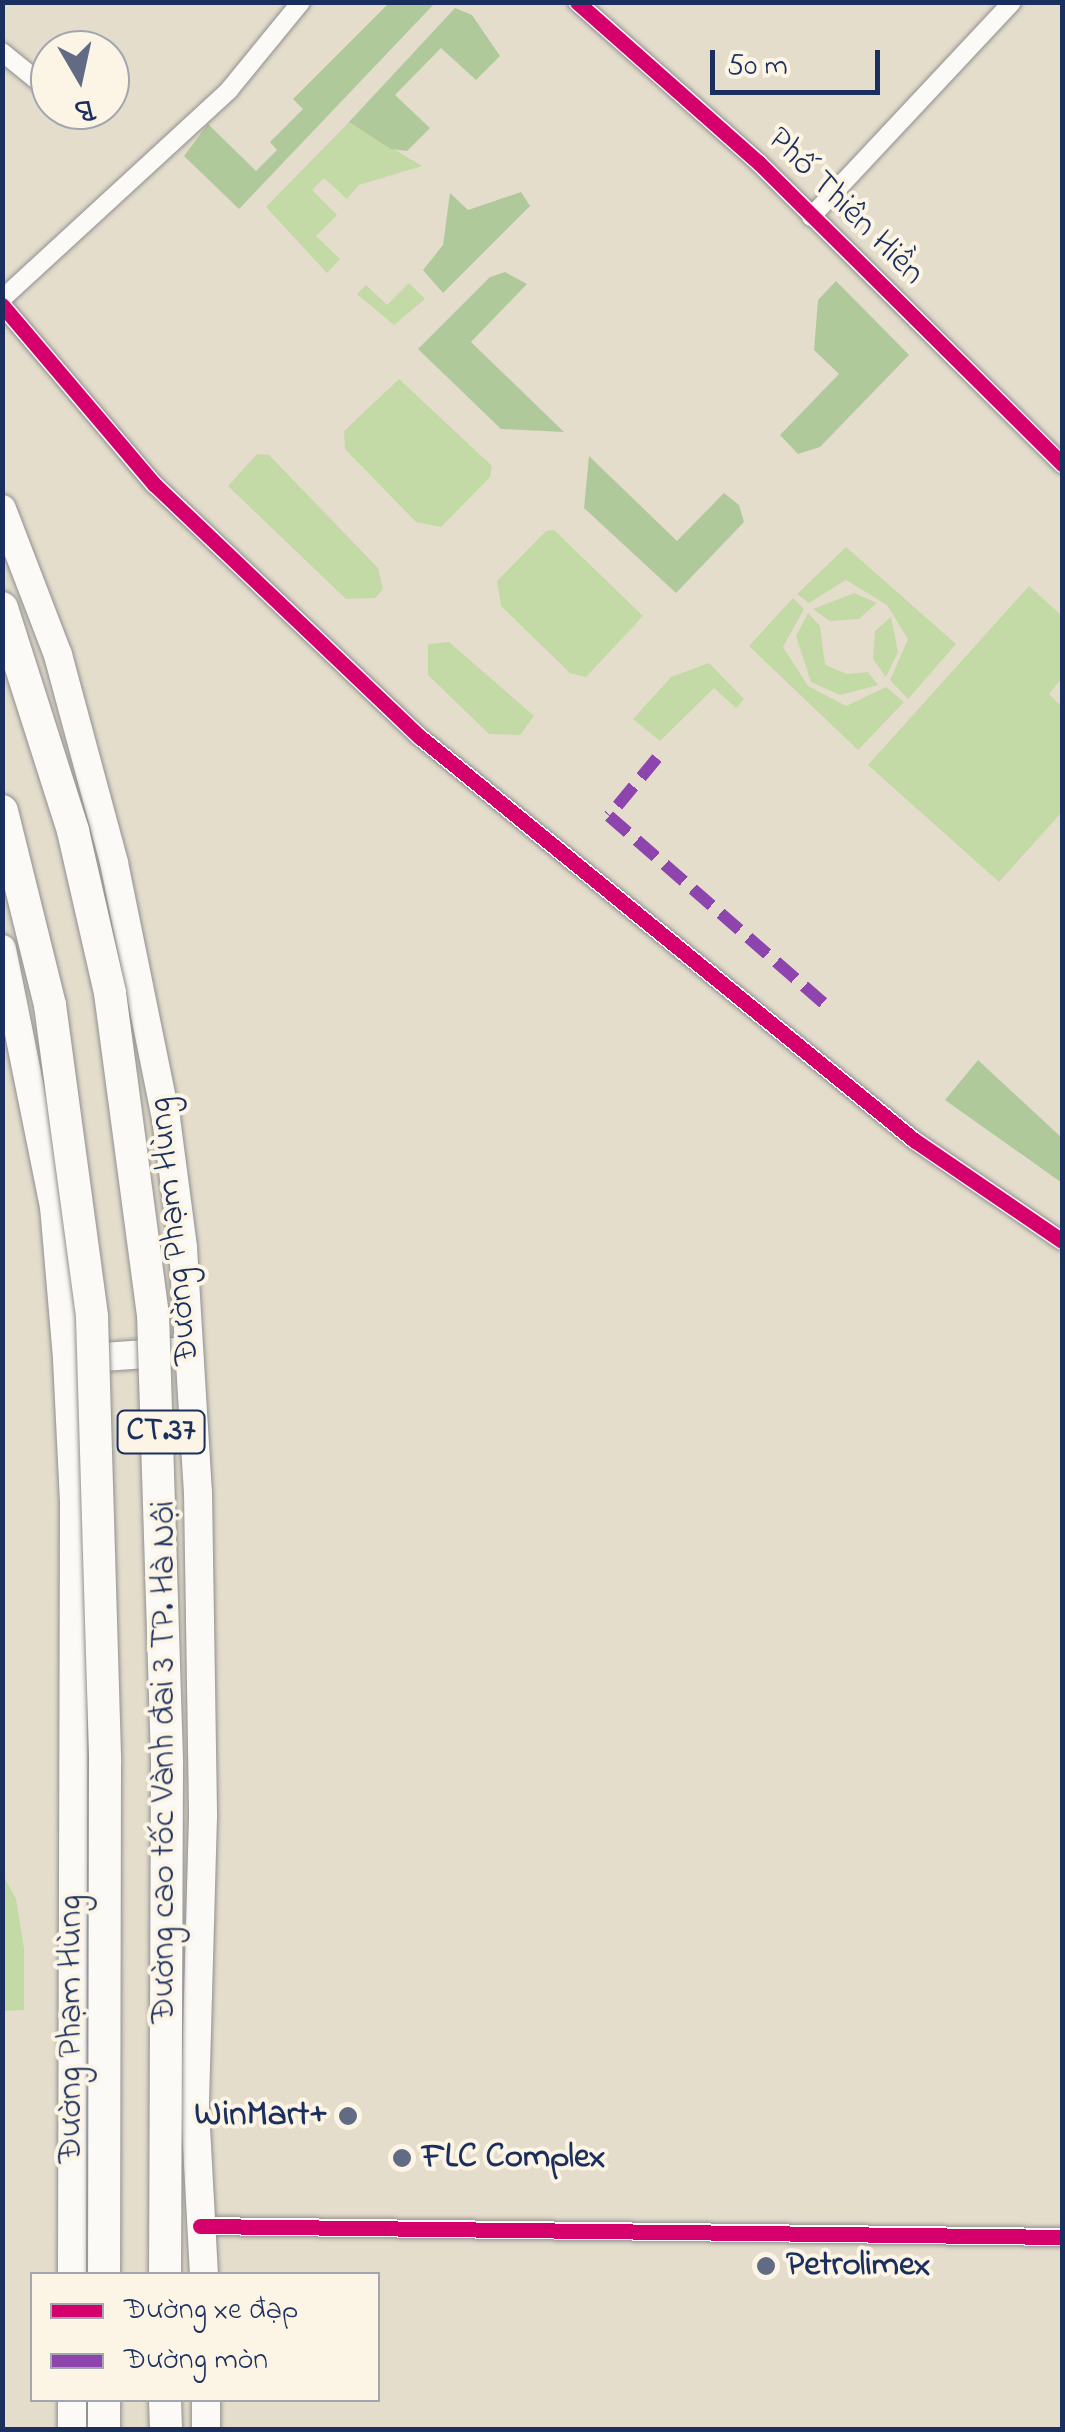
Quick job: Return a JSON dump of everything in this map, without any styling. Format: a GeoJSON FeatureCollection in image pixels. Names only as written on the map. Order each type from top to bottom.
{"type":"FeatureCollection","features":[{"type":"Feature","properties":{"kind":"highway","name":"Đường cao tốc Vành đai 3 TP. Hà Nội"},"geometry":{"type":"LineString","coordinates":[[2,608],[72,832],[110,993],[153,1314],[167,1763],[166,2272]]}},
{"type":"Feature","properties":{"kind":"highway","name":"Đường cao tốc Vành đai 3 TP. Hà Nội"},"geometry":{"type":"LineString","coordinates":[[2,811],[50,1004],[92,1317],[106,1762],[104,2272]]}},
{"type":"Feature","properties":{"kind":"highway"},"geometry":{"type":"LineString","coordinates":[[104,2402],[104,2430]]}},
{"type":"Feature","properties":{"kind":"highway"},"geometry":{"type":"LineString","coordinates":[[166,2402],[166,2430]]}},
{"type":"Feature","properties":{"kind":"main road","name":"Đường Phạm Hùng"},"geometry":{"type":"LineString","coordinates":[[2,510],[58,656],[114,863],[171,1147],[190,1351],[203,1816],[195,2109],[204,2272]]}},
{"type":"Feature","properties":{"kind":"main road","name":"Đường Phạm Hùng"},"geometry":{"type":"LineString","coordinates":[[2,949],[54,1206],[67,1359],[74,1502],[72,2272]]}},
{"type":"Feature","properties":{"kind":"main road"},"geometry":{"type":"LineString","coordinates":[[67,1359],[190,1351]]}},
{"type":"Feature","properties":{"kind":"main road"},"geometry":{"type":"LineString","coordinates":[[72,2402],[72,2430]]}},
{"type":"Feature","properties":{"kind":"main road"},"geometry":{"type":"LineString","coordinates":[[206,2402],[206,2430]]}},
{"type":"Feature","properties":{"kind":"street"},"geometry":{"type":"LineString","coordinates":[[302,2],[229,90],[2,302],[154,484],[420,736],[914,1140],[1062,1240]]}},
{"type":"Feature","properties":{"kind":"street","name":"Phố Thiên Hiền"},"geometry":{"type":"LineString","coordinates":[[577,2],[812,217],[1062,464]]}},
{"type":"Feature","properties":{"kind":"street"},"geometry":{"type":"LineString","coordinates":[[812,217],[1012,2]]}},
{"type":"Feature","properties":{"kind":"street"},"geometry":{"type":"LineString","coordinates":[[2,52],[30,75]]}},
{"type":"Feature","properties":{"kind":"street"},"geometry":{"type":"LineString","coordinates":[[200,2226],[1062,2237]]}},
{"type":"Feature","properties":{"kind":"green space"},"geometry":{"type":"Polygon","coordinates":[[[389,3],[435,3],[239,209],[184,156],[208,124],[256,171],[277,150],[270,142],[303,109],[293,99],[389,3]]]}},
{"type":"Feature","properties":{"kind":"green space"},"geometry":{"type":"Polygon","coordinates":[[[455,8],[472,15],[500,56],[476,80],[441,48],[395,95],[430,128],[407,151],[391,149],[349,122],[455,8]]]}},
{"type":"Feature","properties":{"kind":"green space"},"geometry":{"type":"Polygon","coordinates":[[[349,122],[422,166],[359,185],[347,199],[324,178],[312,190],[337,215],[316,236],[340,259],[327,273],[266,207],[349,122]]]}},
{"type":"Feature","properties":{"kind":"green space"},"geometry":{"type":"Polygon","coordinates":[[[521,192],[530,206],[443,293],[423,270],[443,245],[450,193],[468,210],[521,192]]]}},
{"type":"Feature","properties":{"kind":"green space"},"geometry":{"type":"Polygon","coordinates":[[[505,272],[527,284],[471,342],[564,432],[501,429],[418,349],[490,277],[505,272]]]}},
{"type":"Feature","properties":{"kind":"green space"},"geometry":{"type":"Polygon","coordinates":[[[836,281],[909,355],[820,447],[798,454],[780,435],[839,374],[814,350],[818,300],[836,281]]]}},
{"type":"Feature","properties":{"kind":"green space"},"geometry":{"type":"Polygon","coordinates":[[[409,283],[425,299],[394,325],[357,294],[366,285],[387,305],[409,283]]]}},
{"type":"Feature","properties":{"kind":"green space"},"geometry":{"type":"Polygon","coordinates":[[[399,379],[492,466],[490,477],[441,527],[416,522],[345,449],[344,431],[399,379]]]}},
{"type":"Feature","properties":{"kind":"green space"},"geometry":{"type":"Polygon","coordinates":[[[257,454],[269,455],[378,568],[383,589],[375,598],[346,599],[228,486],[257,454]]]}},
{"type":"Feature","properties":{"kind":"green space"},"geometry":{"type":"Polygon","coordinates":[[[589,456],[677,541],[724,493],[739,505],[744,522],[676,593],[584,508],[589,456]]]}},
{"type":"Feature","properties":{"kind":"green space"},"geometry":{"type":"Polygon","coordinates":[[[554,530],[643,616],[586,677],[570,673],[501,606],[497,581],[546,531],[554,530]]]}},
{"type":"Feature","properties":{"kind":"green space"},"geometry":{"type":"Polygon","coordinates":[[[846,547],[956,644],[908,699],[890,680],[908,639],[887,605],[846,580],[809,603],[797,594],[846,547]]]}},
{"type":"Feature","properties":{"kind":"green space"},"geometry":{"type":"Polygon","coordinates":[[[1029,586],[1062,616],[1062,678],[1049,694],[1062,707],[1062,812],[999,882],[868,765],[1029,586]]]}},
{"type":"Feature","properties":{"kind":"green space"},"geometry":{"type":"Polygon","coordinates":[[[854,593],[877,603],[859,619],[830,621],[813,609],[854,593]]]}},
{"type":"Feature","properties":{"kind":"green space"},"geometry":{"type":"Polygon","coordinates":[[[793,598],[804,609],[783,647],[808,686],[846,706],[886,687],[904,702],[858,750],[749,646],[793,598]]]}},
{"type":"Feature","properties":{"kind":"green space"},"geometry":{"type":"Polygon","coordinates":[[[808,613],[820,626],[825,665],[847,674],[868,672],[878,685],[840,695],[811,682],[796,636],[808,613]]]}},
{"type":"Feature","properties":{"kind":"green space"},"geometry":{"type":"Polygon","coordinates":[[[891,617],[898,652],[886,677],[873,659],[875,631],[891,617]]]}},
{"type":"Feature","properties":{"kind":"green space"},"geometry":{"type":"Polygon","coordinates":[[[449,642],[534,716],[520,735],[489,734],[428,675],[428,644],[449,642]]]}},
{"type":"Feature","properties":{"kind":"green space"},"geometry":{"type":"Polygon","coordinates":[[[709,663],[744,699],[736,708],[714,688],[660,741],[633,719],[671,677],[709,663]]]}},
{"type":"Feature","properties":{"kind":"green space"},"geometry":{"type":"Polygon","coordinates":[[[978,1060],[1062,1138],[1062,1183],[945,1100],[978,1060]]]}},
{"type":"Feature","properties":{"kind":"green space"},"geometry":{"type":"Polygon","coordinates":[[[3,1875],[16,1899],[24,1948],[24,2010],[3,2011],[3,1875]]]}},
{"type":"Feature","properties":{"kind":"marked path"},"geometry":{"type":"LineString","coordinates":[[657,758],[609,816],[828,1007]]}},
{"type":"Feature","properties":{"kind":"cycle path"},"geometry":{"type":"LineString","coordinates":[[577,2],[758,162],[1062,464]]}},
{"type":"Feature","properties":{"kind":"cycle path"},"geometry":{"type":"LineString","coordinates":[[2,305],[154,484],[420,737],[914,1140],[1062,1241]]}},
{"type":"Feature","properties":{"kind":"cycle path"},"geometry":{"type":"LineString","coordinates":[[200,2226],[1062,2237]]}},
{"type":"Feature","properties":{"kind":"place","name":"WinMart+"},"geometry":{"type":"Point","coordinates":[348,2116]}},
{"type":"Feature","properties":{"kind":"place","name":"FLC Complex"},"geometry":{"type":"Point","coordinates":[402,2158]}},
{"type":"Feature","properties":{"kind":"place","name":"Petrolimex"},"geometry":{"type":"Point","coordinates":[766,2266]}}]}
